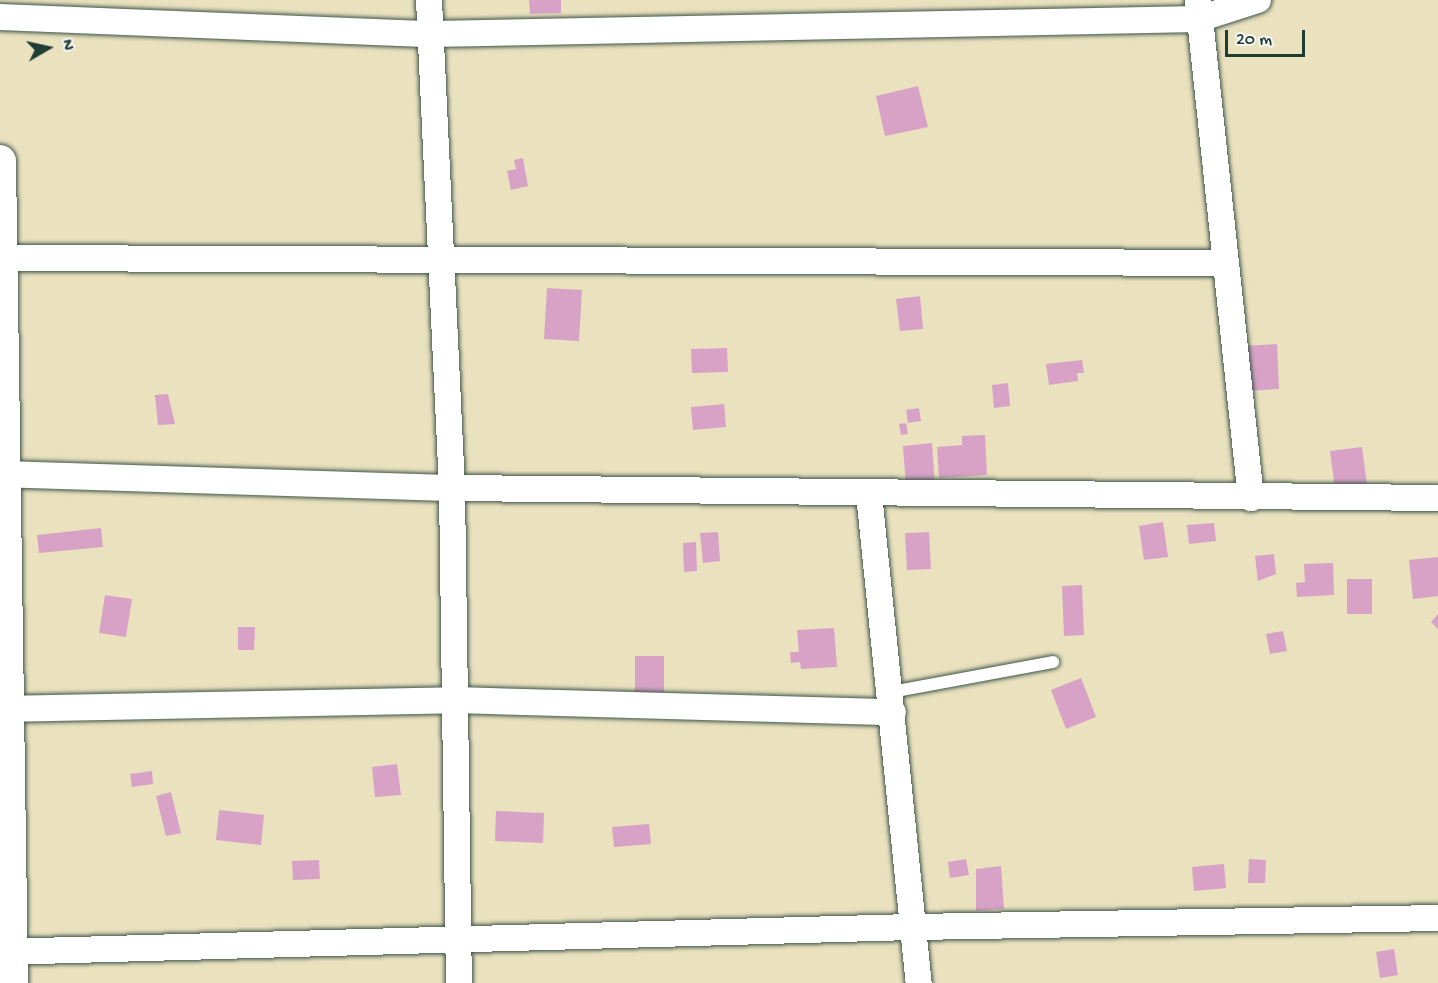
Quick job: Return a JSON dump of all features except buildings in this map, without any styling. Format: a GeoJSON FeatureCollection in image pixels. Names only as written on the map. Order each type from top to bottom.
{"type":"FeatureCollection","features":[{"type":"Feature","properties":{"kind":"street"},"geometry":{"type":"LineString","coordinates":[[429,0],[452,488],[459,983]]}},
{"type":"Feature","properties":{"kind":"street"},"geometry":{"type":"LineString","coordinates":[[0,17],[431,34],[1198,9],[1258,0]]}},
{"type":"Feature","properties":{"kind":"street"},"geometry":{"type":"LineString","coordinates":[[1198,9],[1251,498]]}},
{"type":"Feature","properties":{"kind":"street"},"geometry":{"type":"LineString","coordinates":[[0,162],[5,952],[12,983]]}},
{"type":"Feature","properties":{"kind":"street"},"geometry":{"type":"LineString","coordinates":[[1,258],[441,262],[1226,262]]}},
{"type":"Feature","properties":{"kind":"street"},"geometry":{"type":"LineString","coordinates":[[3,474],[452,488],[1251,498],[1438,498]]}},
{"type":"Feature","properties":{"kind":"street"},"geometry":{"type":"LineString","coordinates":[[869,494],[919,983]]}},
{"type":"Feature","properties":{"kind":"street"},"geometry":{"type":"LineString","coordinates":[[4,708],[455,700],[892,702]]}},
{"type":"Feature","properties":{"kind":"street"},"geometry":{"type":"LineString","coordinates":[[5,952],[914,927],[1438,918]]}},
{"type":"Feature","properties":{"kind":"lane"},"geometry":{"type":"LineString","coordinates":[[892,702],[1053,662]]}}]}
